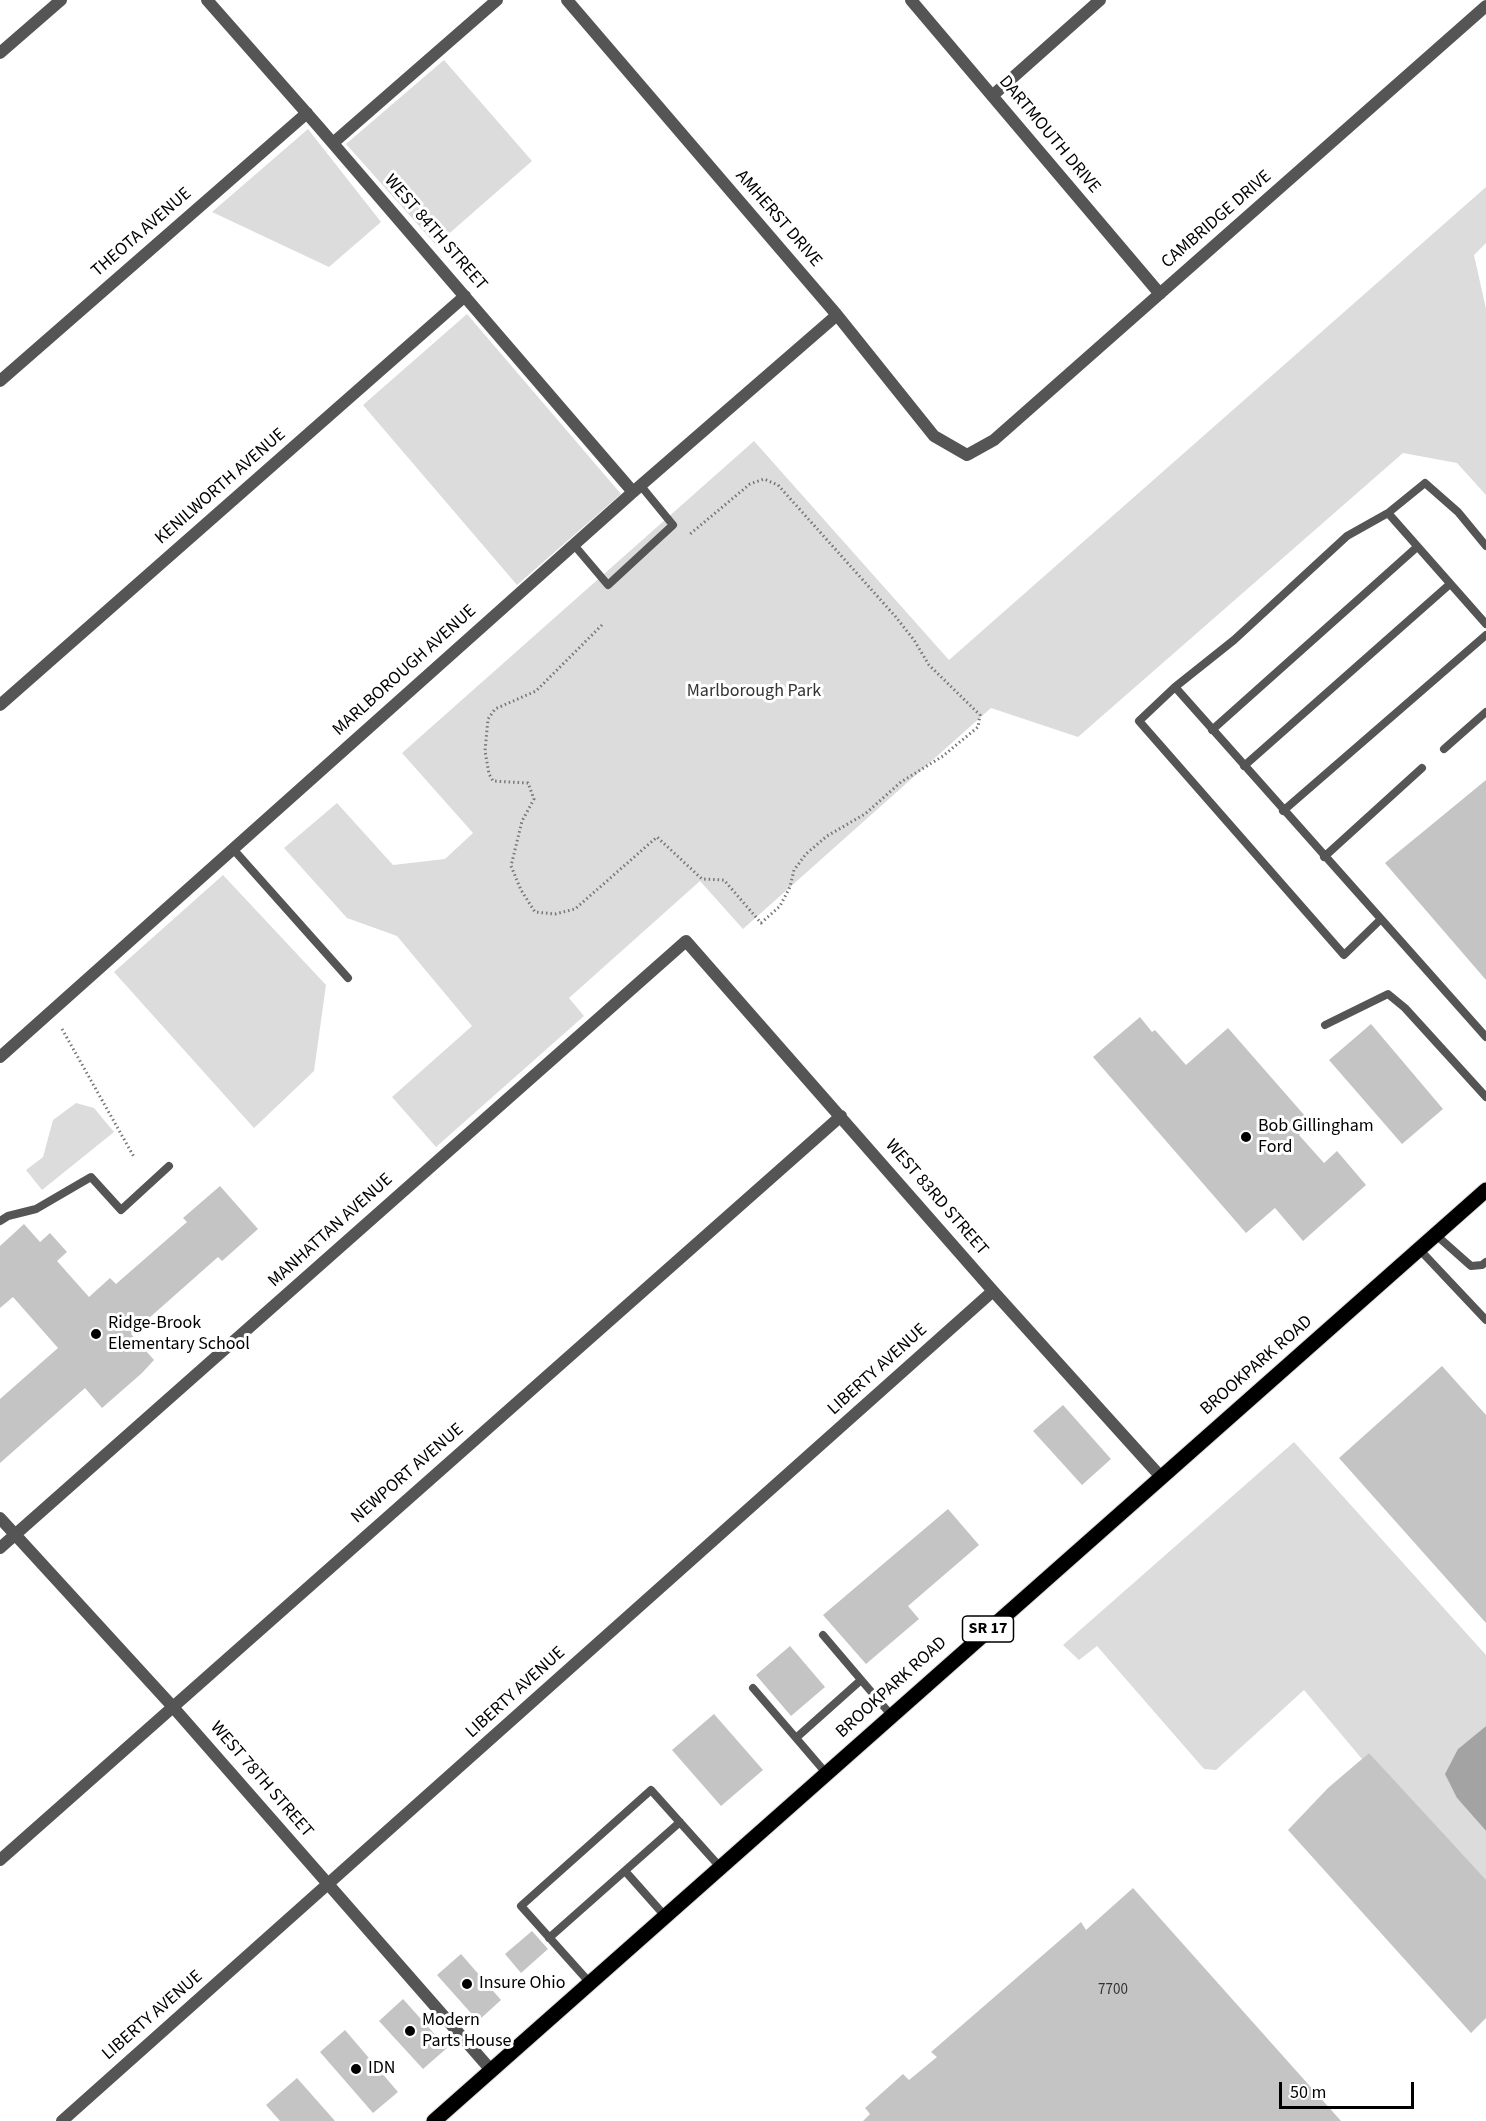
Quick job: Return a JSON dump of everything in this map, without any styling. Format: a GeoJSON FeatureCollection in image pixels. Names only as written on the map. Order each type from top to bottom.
{"type":"FeatureCollection","features":[{"type":"Feature","properties":{"kind":"main road","name":"BROOKPARK ROAD"},"geometry":{"type":"LineString","coordinates":[[434,2121],[891,1714],[1486,1190]]}},
{"type":"Feature","properties":{"kind":"street"},"geometry":{"type":"LineString","coordinates":[[0,53],[61,0]]}},
{"type":"Feature","properties":{"kind":"street","name":"WEST 84TH STREET"},"geometry":{"type":"LineString","coordinates":[[207,0],[637,489]]}},
{"type":"Feature","properties":{"kind":"street"},"geometry":{"type":"LineString","coordinates":[[333,143],[497,0]]}},
{"type":"Feature","properties":{"kind":"street","name":"AMHERST DRIVE"},"geometry":{"type":"LineString","coordinates":[[567,0],[837,315],[934,436],[967,455]]}},
{"type":"Feature","properties":{"kind":"street","name":"DARTMOUTH DRIVE"},"geometry":{"type":"LineString","coordinates":[[911,0],[1160,294]]}},
{"type":"Feature","properties":{"kind":"street"},"geometry":{"type":"LineString","coordinates":[[992,96],[1100,0]]}},
{"type":"Feature","properties":{"kind":"street","name":"CAMBRIDGE DRIVE"},"geometry":{"type":"LineString","coordinates":[[967,455],[994,440],[1486,6]]}},
{"type":"Feature","properties":{"kind":"street","name":"THEOTA AVENUE"},"geometry":{"type":"LineString","coordinates":[[0,381],[307,113]]}},
{"type":"Feature","properties":{"kind":"street","name":"KENILWORTH AVENUE"},"geometry":{"type":"LineString","coordinates":[[0,705],[465,296]]}},
{"type":"Feature","properties":{"kind":"street","name":"MARLBOROUGH AVENUE"},"geometry":{"type":"LineString","coordinates":[[0,1057],[637,489],[837,315]]}},
{"type":"Feature","properties":{"kind":"street","name":"WEST 83RD STREET"},"geometry":{"type":"LineString","coordinates":[[686,941],[993,1291],[1161,1477]]}},
{"type":"Feature","properties":{"kind":"street","name":"MANHATTAN AVENUE"},"geometry":{"type":"LineString","coordinates":[[0,1548],[686,941]]}},
{"type":"Feature","properties":{"kind":"street","name":"NEWPORT AVENUE"},"geometry":{"type":"LineString","coordinates":[[0,1860],[840,1116]]}},
{"type":"Feature","properties":{"kind":"street","name":"LIBERTY AVENUE"},"geometry":{"type":"LineString","coordinates":[[62,2121],[993,1291]]}},
{"type":"Feature","properties":{"kind":"street","name":"WEST 78TH STREET"},"geometry":{"type":"LineString","coordinates":[[0,1518],[173,1707],[491,2070]]}},
{"type":"Feature","properties":{"kind":"lane"},"geometry":{"type":"LineString","coordinates":[[1380,920],[1344,955],[1139,721],[1175,687],[1234,640],[1347,536],[1388,513],[1425,483],[1458,512],[1486,546]]}},
{"type":"Feature","properties":{"kind":"lane"},"geometry":{"type":"LineString","coordinates":[[574,545],[608,585],[673,525],[637,489]]}},
{"type":"Feature","properties":{"kind":"lane"},"geometry":{"type":"LineString","coordinates":[[1388,513],[1486,624]]}},
{"type":"Feature","properties":{"kind":"lane"},"geometry":{"type":"LineString","coordinates":[[1212,730],[1417,547]]}},
{"type":"Feature","properties":{"kind":"lane"},"geometry":{"type":"LineString","coordinates":[[1244,766],[1450,584]]}},
{"type":"Feature","properties":{"kind":"lane"},"geometry":{"type":"LineString","coordinates":[[1283,811],[1486,635]]}},
{"type":"Feature","properties":{"kind":"lane"},"geometry":{"type":"LineString","coordinates":[[1175,687],[1486,1037]]}},
{"type":"Feature","properties":{"kind":"lane"},"geometry":{"type":"LineString","coordinates":[[1444,749],[1486,712]]}},
{"type":"Feature","properties":{"kind":"lane"},"geometry":{"type":"LineString","coordinates":[[1324,857],[1422,768]]}},
{"type":"Feature","properties":{"kind":"lane"},"geometry":{"type":"LineString","coordinates":[[233,849],[348,978]]}},
{"type":"Feature","properties":{"kind":"lane"},"geometry":{"type":"LineString","coordinates":[[1325,1025],[1388,994],[1405,1008],[1486,1097]]}},
{"type":"Feature","properties":{"kind":"lane"},"geometry":{"type":"LineString","coordinates":[[0,1221],[8,1216],[36,1209],[92,1177],[121,1210],[169,1166]]}},
{"type":"Feature","properties":{"kind":"lane"},"geometry":{"type":"LineString","coordinates":[[1436,1234],[1471,1266],[1482,1265],[1486,1262]]}},
{"type":"Feature","properties":{"kind":"lane"},"geometry":{"type":"LineString","coordinates":[[1419,1249],[1486,1320]]}},
{"type":"Feature","properties":{"kind":"lane"},"geometry":{"type":"LineString","coordinates":[[823,1635],[891,1714]]}},
{"type":"Feature","properties":{"kind":"lane"},"geometry":{"type":"LineString","coordinates":[[796,1738],[861,1680]]}},
{"type":"Feature","properties":{"kind":"lane"},"geometry":{"type":"LineString","coordinates":[[753,1688],[826,1773]]}},
{"type":"Feature","properties":{"kind":"lane"},"geometry":{"type":"LineString","coordinates":[[590,1983],[521,1906],[642,1798],[651,1790],[720,1867]]}},
{"type":"Feature","properties":{"kind":"lane"},"geometry":{"type":"LineString","coordinates":[[549,1938],[680,1822]]}},
{"type":"Feature","properties":{"kind":"lane"},"geometry":{"type":"LineString","coordinates":[[624,1871],[665,1916]]}},
{"type":"Feature","properties":{"kind":"path"},"geometry":{"type":"LineString","coordinates":[[602,625],[536,691],[495,709],[488,720],[486,751],[489,774],[493,781],[528,783],[534,799],[522,822],[511,866],[521,890],[535,912],[555,914],[575,909],[657,837],[702,879],[724,880],[762,923],[780,906],[794,870],[806,854],[827,836],[865,814],[900,782],[943,756],[978,727],[980,715],[929,665],[914,640],[895,616],[778,485],[764,479],[750,484],[690,534]]}},
{"type":"Feature","properties":{"kind":"path"},"geometry":{"type":"LineString","coordinates":[[62,1029],[134,1157]]}},
{"type":"Feature","properties":{"kind":"green space"},"geometry":{"type":"Polygon","coordinates":[[[444,60],[532,161],[436,245],[346,144],[444,60]]]}},
{"type":"Feature","properties":{"kind":"green space"},"geometry":{"type":"Polygon","coordinates":[[[308,129],[381,222],[329,267],[212,212],[308,129]]]}},
{"type":"Feature","properties":{"kind":"green space","name":"Marlborough Park"},"geometry":{"type":"Polygon","coordinates":[[[1486,187],[1486,243],[1474,255],[1486,309],[1486,495],[1457,463],[1403,453],[1078,737],[991,708],[743,929],[700,881],[569,998],[584,1016],[436,1147],[392,1097],[472,1026],[397,936],[347,918],[284,848],[337,803],[393,865],[445,859],[473,833],[402,753],[754,441],[949,660],[1486,187]]]}},
{"type":"Feature","properties":{"kind":"green space"},"geometry":{"type":"Polygon","coordinates":[[[467,314],[621,494],[517,585],[363,405],[467,314]]]}},
{"type":"Feature","properties":{"kind":"green space"},"geometry":{"type":"Polygon","coordinates":[[[223,875],[326,985],[314,1071],[254,1128],[114,972],[223,875]]]}},
{"type":"Feature","properties":{"kind":"green space"},"geometry":{"type":"Polygon","coordinates":[[[76,1103],[94,1108],[114,1132],[42,1190],[26,1170],[43,1157],[53,1120],[76,1103]]]}},
{"type":"Feature","properties":{"kind":"green space"},"geometry":{"type":"Polygon","coordinates":[[[1294,1442],[1486,1655],[1486,1726],[1458,1749],[1457,1798],[1486,1831],[1486,1888],[1369,1753],[1362,1759],[1304,1690],[1216,1770],[1204,1769],[1097,1646],[1079,1660],[1063,1645],[1294,1442]]]}},
{"type":"Feature","properties":{"kind":"shaded area"},"geometry":{"type":"Polygon","coordinates":[[[1486,1726],[1486,1831],[1457,1798],[1445,1774],[1458,1749],[1486,1726]]]}},
{"type":"Feature","properties":{"kind":"building"},"geometry":{"type":"Polygon","coordinates":[[[1486,780],[1486,980],[1385,863],[1486,780]]]}},
{"type":"Feature","properties":{"kind":"building"},"geometry":{"type":"Polygon","coordinates":[[[1140,1017],[1152,1032],[1155,1030],[1186,1065],[1228,1028],[1312,1124],[1299,1135],[1324,1163],[1337,1151],[1366,1185],[1303,1241],[1275,1208],[1246,1233],[1093,1057],[1140,1017]]]}},
{"type":"Feature","properties":{"kind":"building"},"geometry":{"type":"Polygon","coordinates":[[[1371,1024],[1443,1109],[1402,1144],[1329,1060],[1371,1024]]]}},
{"type":"Feature","properties":{"kind":"building","name":"Ridge-Brook Elementary School"},"geometry":{"type":"Polygon","coordinates":[[[220,1186],[258,1229],[222,1261],[218,1257],[131,1334],[154,1360],[102,1408],[85,1388],[0,1463],[0,1399],[58,1348],[13,1297],[0,1308],[0,1246],[24,1224],[40,1242],[50,1233],[67,1252],[57,1261],[89,1297],[110,1278],[116,1284],[187,1222],[183,1218],[220,1186]]]}},
{"type":"Feature","properties":{"kind":"building"},"geometry":{"type":"Polygon","coordinates":[[[1442,1366],[1486,1415],[1486,1623],[1339,1458],[1442,1366]]]}},
{"type":"Feature","properties":{"kind":"building"},"geometry":{"type":"Polygon","coordinates":[[[1063,1405],[1111,1459],[1082,1485],[1033,1431],[1063,1405]]]}},
{"type":"Feature","properties":{"kind":"building"},"geometry":{"type":"Polygon","coordinates":[[[948,1509],[979,1545],[908,1606],[919,1619],[866,1664],[823,1615],[948,1509]]]}},
{"type":"Feature","properties":{"kind":"building"},"geometry":{"type":"Polygon","coordinates":[[[790,1646],[825,1687],[791,1716],[756,1675],[790,1646]]]}},
{"type":"Feature","properties":{"kind":"building"},"geometry":{"type":"Polygon","coordinates":[[[714,1714],[763,1770],[721,1806],[672,1750],[714,1714]]]}},
{"type":"Feature","properties":{"kind":"building"},"geometry":{"type":"Polygon","coordinates":[[[1369,1753],[1486,1880],[1486,2018],[1471,2033],[1288,1830],[1328,1788],[1369,1753]]]}},
{"type":"Feature","properties":{"kind":"building"},"geometry":{"type":"Polygon","coordinates":[[[1133,1888],[1341,2121],[863,2121],[870,2114],[865,2108],[903,2074],[909,2080],[937,2057],[931,2052],[1081,1922],[1086,1930],[1133,1888]]]}},
{"type":"Feature","properties":{"kind":"building"},"geometry":{"type":"Polygon","coordinates":[[[532,1931],[548,1949],[521,1973],[505,1954],[532,1931]]]}},
{"type":"Feature","properties":{"kind":"building"},"geometry":{"type":"Polygon","coordinates":[[[461,1954],[501,2000],[478,2021],[437,1975],[461,1954]]]}},
{"type":"Feature","properties":{"kind":"building"},"geometry":{"type":"Polygon","coordinates":[[[403,1999],[447,2048],[423,2069],[379,2021],[403,1999]]]}},
{"type":"Feature","properties":{"kind":"building"},"geometry":{"type":"Polygon","coordinates":[[[345,2030],[398,2092],[373,2113],[320,2052],[345,2030]]]}},
{"type":"Feature","properties":{"kind":"building"},"geometry":{"type":"Polygon","coordinates":[[[297,2078],[335,2121],[280,2121],[266,2105],[297,2078]]]}},
{"type":"Feature","properties":{"kind":"place","name":"Bob Gillingham Ford"},"geometry":{"type":"Point","coordinates":[1246,1137]}},
{"type":"Feature","properties":{"kind":"place","name":"Ridge-Brook Elementary School"},"geometry":{"type":"Point","coordinates":[96,1334]}},
{"type":"Feature","properties":{"kind":"place","name":"Insure Ohio"},"geometry":{"type":"Point","coordinates":[467,1984]}},
{"type":"Feature","properties":{"kind":"place","name":"Modern Parts House"},"geometry":{"type":"Point","coordinates":[410,2031]}},
{"type":"Feature","properties":{"kind":"place","name":"IDN"},"geometry":{"type":"Point","coordinates":[356,2069]}}]}
